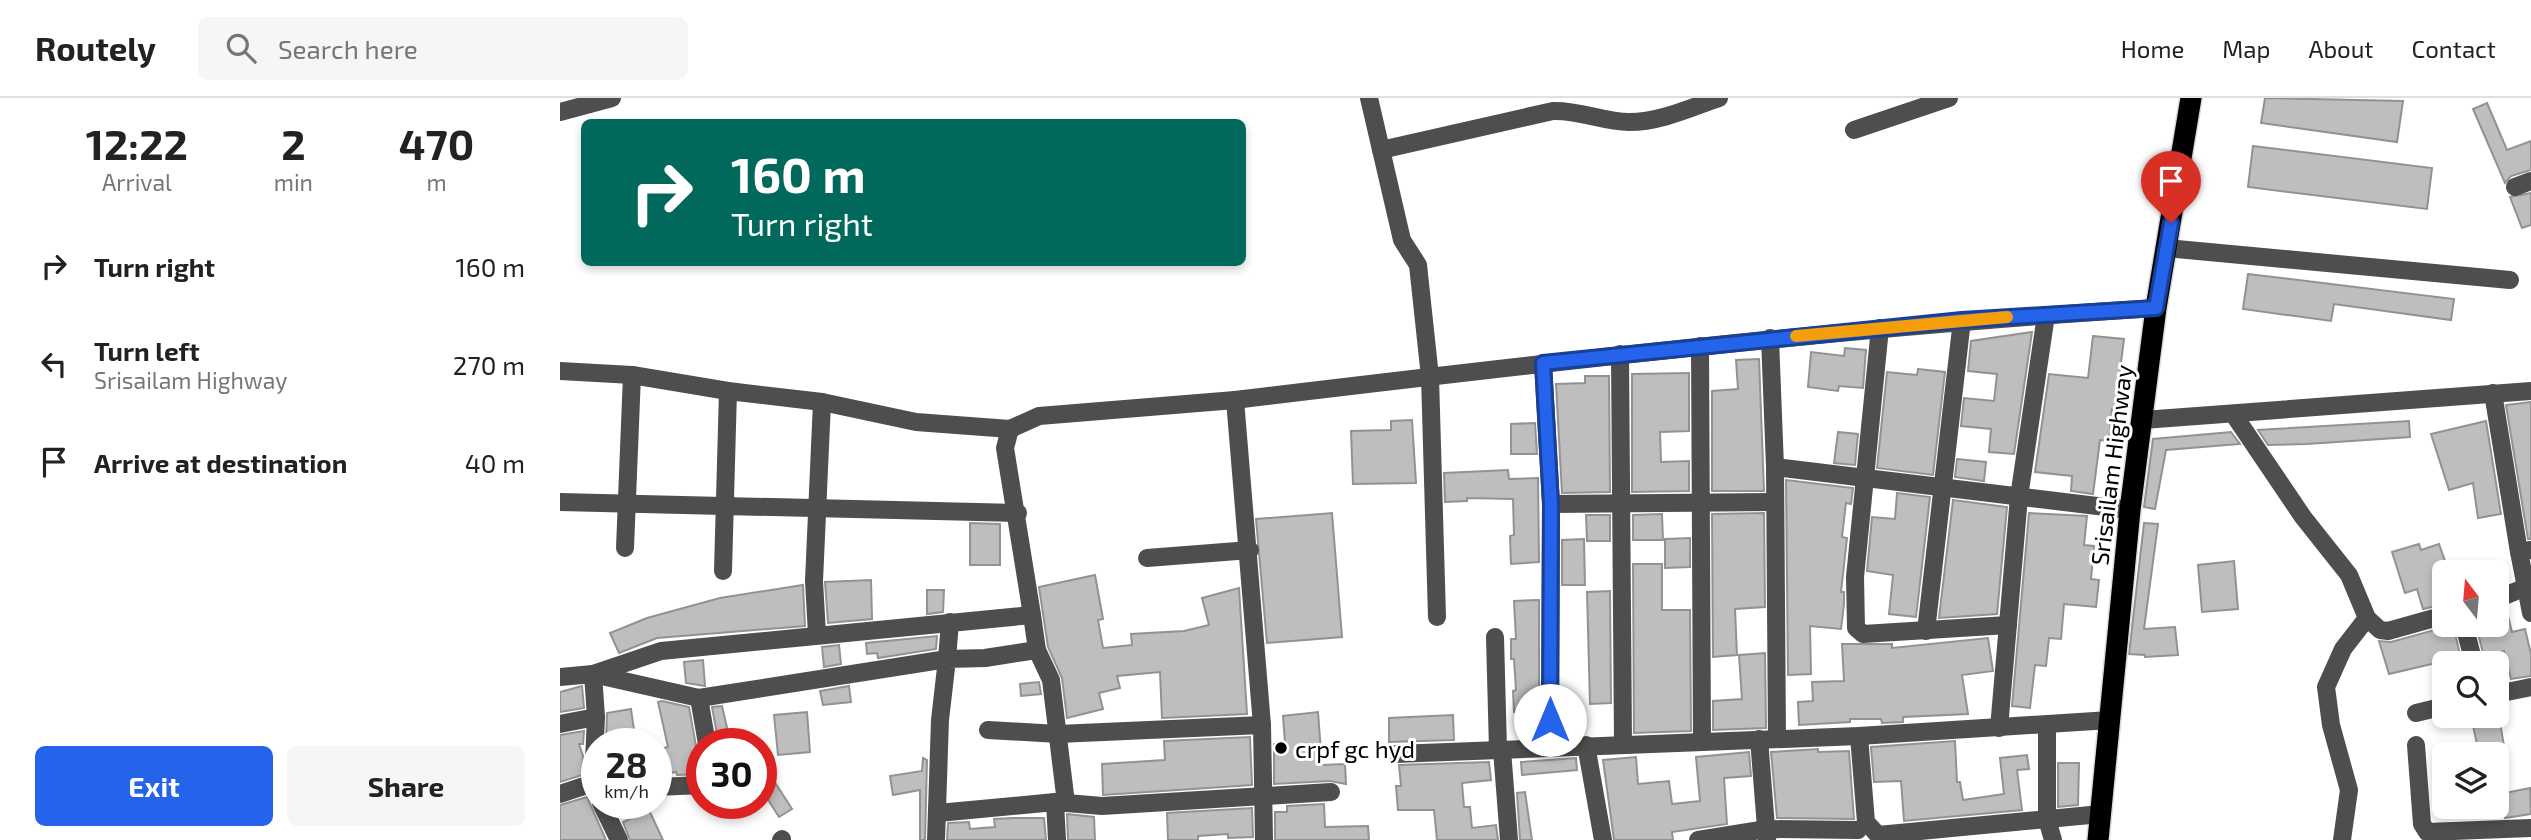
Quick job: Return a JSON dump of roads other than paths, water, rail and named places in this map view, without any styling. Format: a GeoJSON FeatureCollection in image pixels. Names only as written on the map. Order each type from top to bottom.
{"type":"FeatureCollection","features":[{"type":"Feature","properties":{"kind":"highway","name":"Srisailam Highway"},"geometry":{"type":"LineString","coordinates":[[2098,840],[2130,510],[2156,308],[2191,98]]}},
{"type":"Feature","properties":{"kind":"street"},"geometry":{"type":"LineString","coordinates":[[560,112],[612,98]]}},
{"type":"Feature","properties":{"kind":"street"},"geometry":{"type":"LineString","coordinates":[[1369,98],[1402,240],[1418,265],[1430,377],[1437,617]]}},
{"type":"Feature","properties":{"kind":"street"},"geometry":{"type":"LineString","coordinates":[[1381,150],[1553,111],[1626,122],[1642,121],[1719,98]]}},
{"type":"Feature","properties":{"kind":"street"},"geometry":{"type":"LineString","coordinates":[[1854,130],[1949,98]]}},
{"type":"Feature","properties":{"kind":"street"},"geometry":{"type":"LineString","coordinates":[[2166,248],[2510,280]]}},
{"type":"Feature","properties":{"kind":"street"},"geometry":{"type":"LineString","coordinates":[[560,371],[632,375],[728,391],[822,402],[916,422],[1010,429],[1039,416],[1235,400],[1770,338],[1962,320],[2156,308]]}},
{"type":"Feature","properties":{"kind":"street"},"geometry":{"type":"LineString","coordinates":[[1999,728],[2019,497],[2046,315]]}},
{"type":"Feature","properties":{"kind":"street"},"geometry":{"type":"LineString","coordinates":[[1926,631],[1962,320]]}},
{"type":"Feature","properties":{"kind":"street"},"geometry":{"type":"LineString","coordinates":[[1880,328],[1855,578],[1856,628],[1864,634],[2008,625]]}},
{"type":"Feature","properties":{"kind":"street"},"geometry":{"type":"LineString","coordinates":[[1767,834],[1775,467],[1770,338]]}},
{"type":"Feature","properties":{"kind":"street"},"geometry":{"type":"LineString","coordinates":[[1699,346],[1702,742]]}},
{"type":"Feature","properties":{"kind":"street"},"geometry":{"type":"LineString","coordinates":[[1620,354],[1623,743]]}},
{"type":"Feature","properties":{"kind":"street"},"geometry":{"type":"LineString","coordinates":[[1543,363],[1551,504],[1550,747]]}},
{"type":"Feature","properties":{"kind":"street"},"geometry":{"type":"LineString","coordinates":[[625,548],[624,504],[632,375]]}},
{"type":"Feature","properties":{"kind":"street"},"geometry":{"type":"LineString","coordinates":[[723,571],[728,391]]}},
{"type":"Feature","properties":{"kind":"street"},"geometry":{"type":"LineString","coordinates":[[2143,420],[2531,391]]}},
{"type":"Feature","properties":{"kind":"street"},"geometry":{"type":"LineString","coordinates":[[2493,393],[2525,551],[2526,587],[2531,613]]}},
{"type":"Feature","properties":{"kind":"street"},"geometry":{"type":"LineString","coordinates":[[1235,400],[1250,550],[1262,725],[1264,840]]}},
{"type":"Feature","properties":{"kind":"street"},"geometry":{"type":"LineString","coordinates":[[817,634],[814,580],[822,402]]}},
{"type":"Feature","properties":{"kind":"street"},"geometry":{"type":"LineString","coordinates":[[2234,415],[2303,517],[2349,575],[2367,618],[2381,630],[2388,631],[2432,619]]}},
{"type":"Feature","properties":{"kind":"street"},"geometry":{"type":"LineString","coordinates":[[1010,429],[1004,448],[1018,513],[1037,650],[1051,680],[1058,734],[1061,803],[1057,840]]}},
{"type":"Feature","properties":{"kind":"street"},"geometry":{"type":"LineString","coordinates":[[1775,467],[1863,480],[2130,510]]}},
{"type":"Feature","properties":{"kind":"street"},"geometry":{"type":"LineString","coordinates":[[560,502],[1018,513]]}},
{"type":"Feature","properties":{"kind":"street"},"geometry":{"type":"LineString","coordinates":[[1551,504],[1700,505],[1773,502]]}},
{"type":"Feature","properties":{"kind":"street"},"geometry":{"type":"LineString","coordinates":[[1147,558],[1250,550]]}},
{"type":"Feature","properties":{"kind":"street"},"geometry":{"type":"LineString","coordinates":[[2510,594],[2526,587]]}},
{"type":"Feature","properties":{"kind":"street"},"geometry":{"type":"LineString","coordinates":[[560,677],[593,674],[661,651],[1032,615]]}},
{"type":"Feature","properties":{"kind":"street"},"geometry":{"type":"LineString","coordinates":[[2342,840],[2349,790],[2331,725],[2326,687],[2343,649],[2367,618]]}},
{"type":"Feature","properties":{"kind":"street"},"geometry":{"type":"LineString","coordinates":[[936,840],[940,720],[950,622]]}},
{"type":"Feature","properties":{"kind":"street"},"geometry":{"type":"LineString","coordinates":[[1495,637],[1500,750],[1509,840]]}},
{"type":"Feature","properties":{"kind":"street"},"geometry":{"type":"LineString","coordinates":[[593,674],[699,698],[947,659],[985,658],[1037,650]]}},
{"type":"Feature","properties":{"kind":"street"},"geometry":{"type":"LineString","coordinates":[[593,674],[596,728]]}},
{"type":"Feature","properties":{"kind":"street"},"geometry":{"type":"LineString","coordinates":[[2509,692],[2531,687]]}},
{"type":"Feature","properties":{"kind":"street"},"geometry":{"type":"LineString","coordinates":[[699,698],[704,728]]}},
{"type":"Feature","properties":{"kind":"street"},"geometry":{"type":"LineString","coordinates":[[2416,713],[2432,709]]}},
{"type":"Feature","properties":{"kind":"street"},"geometry":{"type":"LineString","coordinates":[[560,724],[596,717]]}},
{"type":"Feature","properties":{"kind":"street"},"geometry":{"type":"LineString","coordinates":[[1395,754],[1623,743],[1859,736],[2110,720]]}},
{"type":"Feature","properties":{"kind":"street"},"geometry":{"type":"LineString","coordinates":[[2047,724],[2047,819],[2053,840]]}},
{"type":"Feature","properties":{"kind":"street"},"geometry":{"type":"LineString","coordinates":[[988,730],[1058,734],[1262,725]]}},
{"type":"Feature","properties":{"kind":"street"},"geometry":{"type":"LineString","coordinates":[[1859,736],[1866,822],[1878,835],[2101,814]]}},
{"type":"Feature","properties":{"kind":"street"},"geometry":{"type":"LineString","coordinates":[[1586,745],[1603,840]]}},
{"type":"Feature","properties":{"kind":"street"},"geometry":{"type":"LineString","coordinates":[[2416,745],[2422,824],[2427,832],[2531,828]]}},
{"type":"Feature","properties":{"kind":"street"},"geometry":{"type":"LineString","coordinates":[[560,794],[581,790]]}},
{"type":"Feature","properties":{"kind":"street"},"geometry":{"type":"LineString","coordinates":[[938,813],[1061,803],[1102,806],[1331,792]]}},
{"type":"Feature","properties":{"kind":"street"},"geometry":{"type":"LineString","coordinates":[[609,819],[619,840]]}},
{"type":"Feature","properties":{"kind":"street"},"geometry":{"type":"LineString","coordinates":[[1698,840],[1858,830]]}},
{"type":"Feature","properties":{"kind":"place","name":"crpf gc hyd"},"geometry":{"type":"Point","coordinates":[1281,748]}}]}
